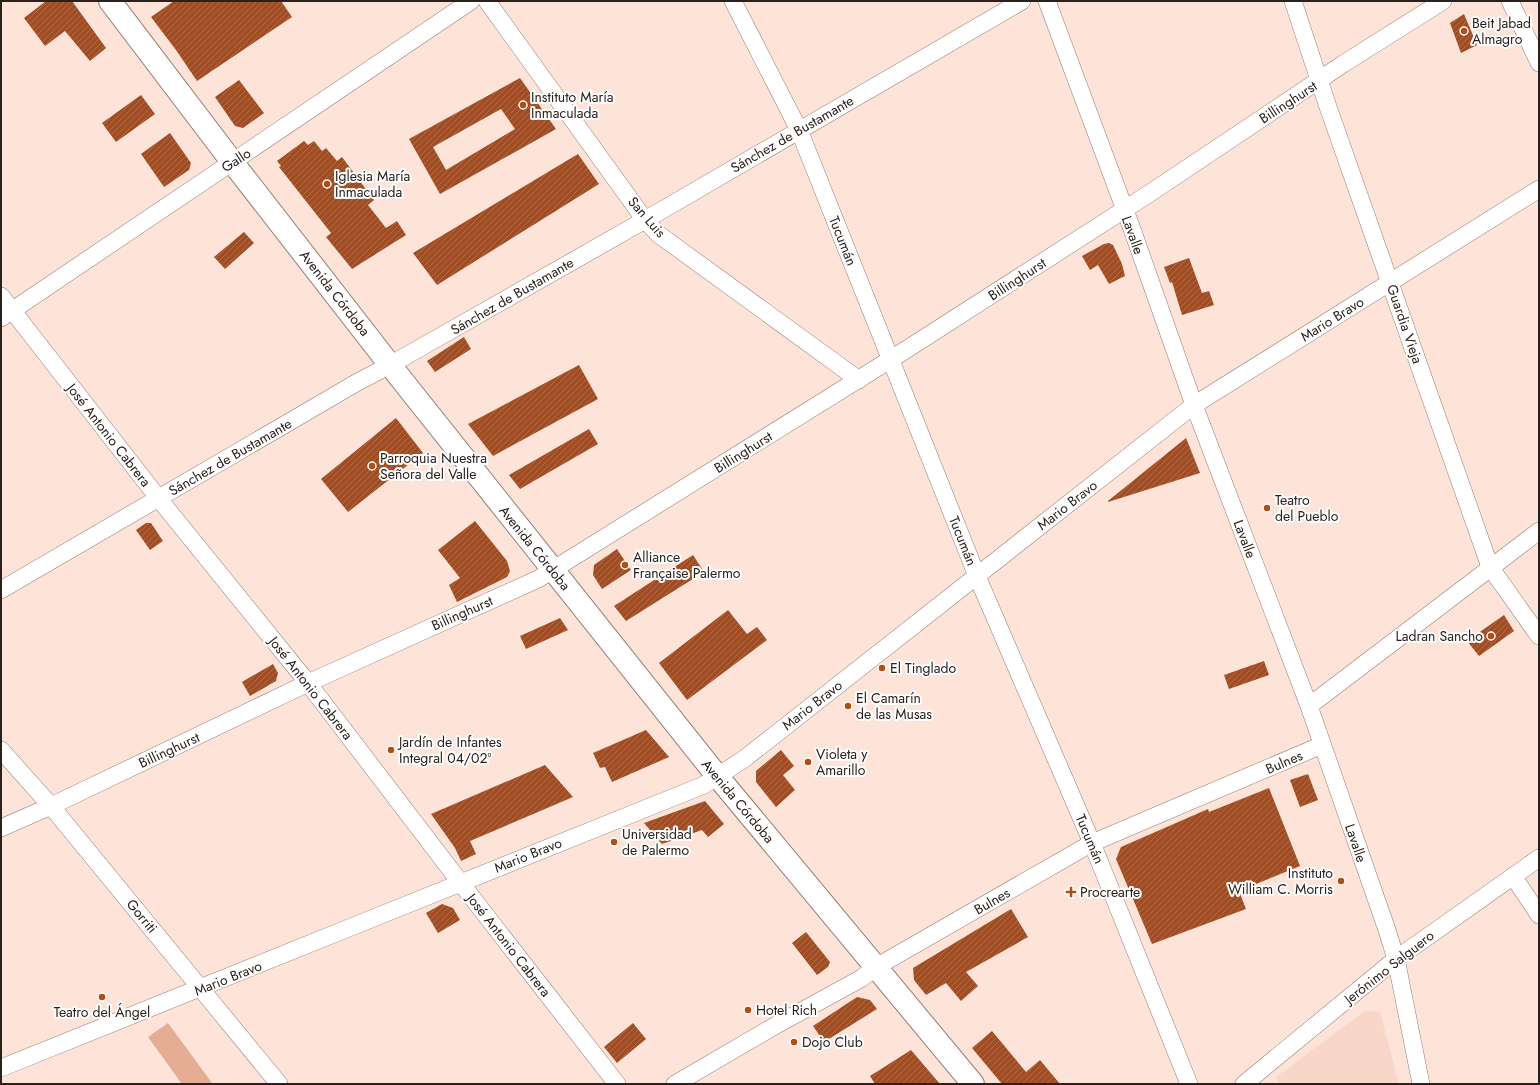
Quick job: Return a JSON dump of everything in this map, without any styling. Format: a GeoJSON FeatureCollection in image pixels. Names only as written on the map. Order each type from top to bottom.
{"type":"FeatureCollection","features":[{"type":"Feature","properties":{"kind":"main road","name":"Avenida Córdoba"},"geometry":{"type":"LineString","coordinates":[[110,1],[390,365],[718,778],[974,1084]]}},
{"type":"Feature","properties":{"kind":"street","name":"Gallo"},"geometry":{"type":"LineString","coordinates":[[6,314],[471,1]]}},
{"type":"Feature","properties":{"kind":"street","name":"San Luis"},"geometry":{"type":"LineString","coordinates":[[487,1],[645,220],[658,234],[859,380]]}},
{"type":"Feature","properties":{"kind":"street","name":"Tucumán"},"geometry":{"type":"LineString","coordinates":[[733,1],[799,130],[977,576],[1092,843],[1189,1084]]}},
{"type":"Feature","properties":{"kind":"street","name":"Sánchez de Bustamante"},"geometry":{"type":"LineString","coordinates":[[1,590],[356,383],[645,220],[1022,1]]}},
{"type":"Feature","properties":{"kind":"street","name":"Lavalle"},"geometry":{"type":"LineString","coordinates":[[1047,1],[1194,405],[1309,706],[1387,930],[1396,959],[1421,1084]]}},
{"type":"Feature","properties":{"kind":"street","name":"Guardia Vieja"},"geometry":{"type":"LineString","coordinates":[[1293,1],[1490,567],[1539,636]]}},
{"type":"Feature","properties":{"kind":"street","name":"Billinghurst"},"geometry":{"type":"LineString","coordinates":[[1,828],[51,806],[308,683],[538,579],[859,380],[1124,210],[1320,81],[1343,64],[1443,1]]}},
{"type":"Feature","properties":{"kind":"street"},"geometry":{"type":"LineString","coordinates":[[1510,1],[1539,63]]}},
{"type":"Feature","properties":{"kind":"street","name":"Mario Bravo"},"geometry":{"type":"LineString","coordinates":[[1,1068],[704,785],[718,778],[1194,405],[1539,189]]}},
{"type":"Feature","properties":{"kind":"street","name":"José Antonio Cabrera"},"geometry":{"type":"LineString","coordinates":[[1,296],[6,314],[159,499],[308,683],[617,1084]]}},
{"type":"Feature","properties":{"kind":"street"},"geometry":{"type":"LineString","coordinates":[[1309,706],[1539,531]]}},
{"type":"Feature","properties":{"kind":"street","name":"Bulnes"},"geometry":{"type":"LineString","coordinates":[[675,1084],[778,1024],[862,978],[876,967],[1092,843],[1322,745]]}},
{"type":"Feature","properties":{"kind":"street","name":"Gorriti"},"geometry":{"type":"LineString","coordinates":[[1,750],[51,806],[202,988],[279,1084]]}},
{"type":"Feature","properties":{"kind":"street","name":"Jerónimo Salguero"},"geometry":{"type":"LineString","coordinates":[[1244,1084],[1396,959],[1539,858]]}},
{"type":"Feature","properties":{"kind":"street"},"geometry":{"type":"LineString","coordinates":[[1513,876],[1539,915]]}},
{"type":"Feature","properties":{"kind":"shaded area"},"geometry":{"type":"Polygon","coordinates":[[[1365,1011],[1380,1012],[1399,1084],[1279,1084],[1276,1077],[1365,1011]]]}},
{"type":"Feature","properties":{"kind":"shaded area"},"geometry":{"type":"Polygon","coordinates":[[[168,1023],[212,1083],[211,1084],[182,1084],[148,1037],[168,1023]]]}},
{"type":"Feature","properties":{"kind":"building"},"geometry":{"type":"Polygon","coordinates":[[[46,1],[72,1],[106,48],[90,61],[65,31],[45,46],[24,18],[46,1]]]}},
{"type":"Feature","properties":{"kind":"building"},"geometry":{"type":"Polygon","coordinates":[[[174,1],[281,1],[292,17],[197,81],[151,17],[174,1]]]}},
{"type":"Feature","properties":{"kind":"building"},"geometry":{"type":"Polygon","coordinates":[[[1464,14],[1477,45],[1461,53],[1450,23],[1464,14]]]}},
{"type":"Feature","properties":{"kind":"building","name":"Instituto María Inmaculada"},"geometry":{"type":"Polygon","coordinates":[[[520,78],[556,129],[440,194],[409,139],[520,78]],[[501,109],[433,147],[446,170],[515,129],[501,109]]]}},
{"type":"Feature","properties":{"kind":"building"},"geometry":{"type":"Polygon","coordinates":[[[239,80],[264,113],[243,128],[235,126],[215,97],[239,80]]]}},
{"type":"Feature","properties":{"kind":"building"},"geometry":{"type":"Polygon","coordinates":[[[141,95],[155,114],[116,142],[102,123],[141,95]]]}},
{"type":"Feature","properties":{"kind":"building"},"geometry":{"type":"Polygon","coordinates":[[[170,133],[191,163],[189,170],[164,187],[141,154],[170,133]]]}},
{"type":"Feature","properties":{"kind":"building","name":"Iglesia María Inmaculada"},"geometry":{"type":"Polygon","coordinates":[[[304,141],[308,145],[314,141],[322,151],[326,148],[337,161],[342,157],[374,200],[368,205],[386,228],[397,221],[406,235],[352,269],[326,237],[331,233],[279,167],[281,166],[277,161],[304,141]]]}},
{"type":"Feature","properties":{"kind":"building"},"geometry":{"type":"Polygon","coordinates":[[[578,154],[599,184],[437,285],[413,253],[578,154]]]}},
{"type":"Feature","properties":{"kind":"building"},"geometry":{"type":"Polygon","coordinates":[[[244,232],[254,243],[225,269],[214,257],[244,232]]]}},
{"type":"Feature","properties":{"kind":"building"},"geometry":{"type":"Polygon","coordinates":[[[1109,243],[1113,245],[1122,264],[1125,276],[1109,284],[1098,265],[1090,270],[1082,256],[1104,244],[1109,243]]]}},
{"type":"Feature","properties":{"kind":"building"},"geometry":{"type":"Polygon","coordinates":[[[1189,258],[1202,293],[1209,291],[1214,305],[1182,315],[1172,282],[1170,283],[1164,267],[1189,258]]]}},
{"type":"Feature","properties":{"kind":"building"},"geometry":{"type":"Polygon","coordinates":[[[464,337],[471,349],[435,372],[427,361],[464,337]]]}},
{"type":"Feature","properties":{"kind":"building"},"geometry":{"type":"Polygon","coordinates":[[[579,365],[598,399],[493,456],[468,424],[579,365]]]}},
{"type":"Feature","properties":{"kind":"building","name":"Parroquia Nuestra Señora del Valle"},"geometry":{"type":"Polygon","coordinates":[[[396,418],[423,453],[348,512],[321,479],[396,418]]]}},
{"type":"Feature","properties":{"kind":"building"},"geometry":{"type":"Polygon","coordinates":[[[589,429],[598,444],[520,489],[509,475],[589,429]]]}},
{"type":"Feature","properties":{"kind":"building"},"geometry":{"type":"Polygon","coordinates":[[[1186,438],[1200,473],[1108,502],[1108,501],[1186,438]]]}},
{"type":"Feature","properties":{"kind":"building"},"geometry":{"type":"Polygon","coordinates":[[[475,521],[507,561],[510,571],[507,577],[457,602],[449,585],[460,578],[438,550],[475,521]]]}},
{"type":"Feature","properties":{"kind":"building"},"geometry":{"type":"Polygon","coordinates":[[[146,523],[151,523],[163,541],[150,550],[136,530],[146,523]]]}},
{"type":"Feature","properties":{"kind":"building"},"geometry":{"type":"Polygon","coordinates":[[[617,549],[631,570],[602,589],[593,575],[594,565],[617,549]]]}},
{"type":"Feature","properties":{"kind":"building"},"geometry":{"type":"Polygon","coordinates":[[[693,555],[704,572],[626,621],[614,606],[693,555]]]}},
{"type":"Feature","properties":{"kind":"building"},"geometry":{"type":"Polygon","coordinates":[[[728,610],[747,634],[757,627],[767,640],[687,700],[659,663],[728,610]]]}},
{"type":"Feature","properties":{"kind":"building","name":"Ladran Sancho"},"geometry":{"type":"Polygon","coordinates":[[[1504,615],[1514,631],[1479,656],[1467,641],[1504,615]]]}},
{"type":"Feature","properties":{"kind":"building"},"geometry":{"type":"Polygon","coordinates":[[[560,618],[568,630],[526,649],[520,636],[560,618]]]}},
{"type":"Feature","properties":{"kind":"building"},"geometry":{"type":"Polygon","coordinates":[[[1264,661],[1269,675],[1229,689],[1224,675],[1264,661]]]}},
{"type":"Feature","properties":{"kind":"building"},"geometry":{"type":"Polygon","coordinates":[[[273,664],[278,673],[276,681],[250,696],[242,682],[273,664]]]}},
{"type":"Feature","properties":{"kind":"building"},"geometry":{"type":"Polygon","coordinates":[[[646,730],[669,757],[612,782],[605,767],[600,768],[593,753],[646,730]]]}},
{"type":"Feature","properties":{"kind":"building"},"geometry":{"type":"Polygon","coordinates":[[[781,750],[794,766],[783,775],[795,790],[776,807],[756,782],[756,771],[781,750]]]}},
{"type":"Feature","properties":{"kind":"building"},"geometry":{"type":"Polygon","coordinates":[[[545,765],[573,797],[470,841],[476,854],[461,861],[455,848],[431,814],[545,765]]]}},
{"type":"Feature","properties":{"kind":"building"},"geometry":{"type":"Polygon","coordinates":[[[1308,774],[1318,800],[1300,807],[1290,780],[1308,774]]]}},
{"type":"Feature","properties":{"kind":"building"},"geometry":{"type":"Polygon","coordinates":[[[1269,788],[1300,866],[1239,891],[1246,909],[1152,944],[1116,859],[1121,847],[1208,809],[1209,812],[1269,788]]]}},
{"type":"Feature","properties":{"kind":"building"},"geometry":{"type":"Polygon","coordinates":[[[705,801],[724,824],[708,837],[702,830],[662,844],[644,823],[705,801]]]}},
{"type":"Feature","properties":{"kind":"building"},"geometry":{"type":"Polygon","coordinates":[[[442,904],[453,908],[460,920],[438,933],[426,913],[442,904]]]}},
{"type":"Feature","properties":{"kind":"building"},"geometry":{"type":"Polygon","coordinates":[[[1011,909],[1028,937],[966,972],[978,986],[961,1001],[946,983],[926,995],[914,980],[913,968],[1011,909]]]}},
{"type":"Feature","properties":{"kind":"building"},"geometry":{"type":"Polygon","coordinates":[[[806,932],[830,962],[828,967],[817,975],[792,943],[806,932]]]}},
{"type":"Feature","properties":{"kind":"building"},"geometry":{"type":"Polygon","coordinates":[[[857,997],[870,1000],[877,1009],[824,1042],[813,1026],[857,997]]]}},
{"type":"Feature","properties":{"kind":"building"},"geometry":{"type":"Polygon","coordinates":[[[633,1023],[646,1039],[617,1063],[604,1047],[633,1023]]]}},
{"type":"Feature","properties":{"kind":"building"},"geometry":{"type":"Polygon","coordinates":[[[992,1031],[1026,1072],[1040,1060],[1060,1084],[1002,1084],[972,1048],[992,1031]]]}},
{"type":"Feature","properties":{"kind":"building"},"geometry":{"type":"Polygon","coordinates":[[[911,1050],[940,1084],[875,1084],[870,1076],[911,1050]]]}},
{"type":"Feature","properties":{"kind":"place","name":"Beit Jabad Almagro"},"geometry":{"type":"Point","coordinates":[1464,31]}},
{"type":"Feature","properties":{"kind":"place","name":"Instituto María Inmaculada"},"geometry":{"type":"Point","coordinates":[523,105]}},
{"type":"Feature","properties":{"kind":"place","name":"Iglesia María Inmaculada"},"geometry":{"type":"Point","coordinates":[327,184]}},
{"type":"Feature","properties":{"kind":"place","name":"Parroquia Nuestra Señora del Valle"},"geometry":{"type":"Point","coordinates":[372,466]}},
{"type":"Feature","properties":{"kind":"place","name":"Teatro del Pueblo"},"geometry":{"type":"Point","coordinates":[1267,508]}},
{"type":"Feature","properties":{"kind":"place","name":"Alliance Française Palermo"},"geometry":{"type":"Point","coordinates":[625,565]}},
{"type":"Feature","properties":{"kind":"place","name":"Ladran Sancho"},"geometry":{"type":"Point","coordinates":[1491,636]}},
{"type":"Feature","properties":{"kind":"place","name":"El Tinglado"},"geometry":{"type":"Point","coordinates":[882,668]}},
{"type":"Feature","properties":{"kind":"place","name":"El Camarín de las Musas"},"geometry":{"type":"Point","coordinates":[848,706]}},
{"type":"Feature","properties":{"kind":"place","name":"Jardín de Infantes Integral 04/02º"},"geometry":{"type":"Point","coordinates":[391,750]}},
{"type":"Feature","properties":{"kind":"place","name":"Violeta y Amarillo"},"geometry":{"type":"Point","coordinates":[808,762]}},
{"type":"Feature","properties":{"kind":"place","name":"Universidad de Palermo"},"geometry":{"type":"Point","coordinates":[614,842]}},
{"type":"Feature","properties":{"kind":"place","name":"Instituto William C. Morris"},"geometry":{"type":"Point","coordinates":[1341,881]}},
{"type":"Feature","properties":{"kind":"place","name":"Procrearte"},"geometry":{"type":"Point","coordinates":[1071,892]}},
{"type":"Feature","properties":{"kind":"place","name":"Teatro del Ángel"},"geometry":{"type":"Point","coordinates":[102,997]}},
{"type":"Feature","properties":{"kind":"place","name":"Hotel Rich"},"geometry":{"type":"Point","coordinates":[748,1010]}},
{"type":"Feature","properties":{"kind":"place","name":"Dojo Club"},"geometry":{"type":"Point","coordinates":[794,1042]}}]}
